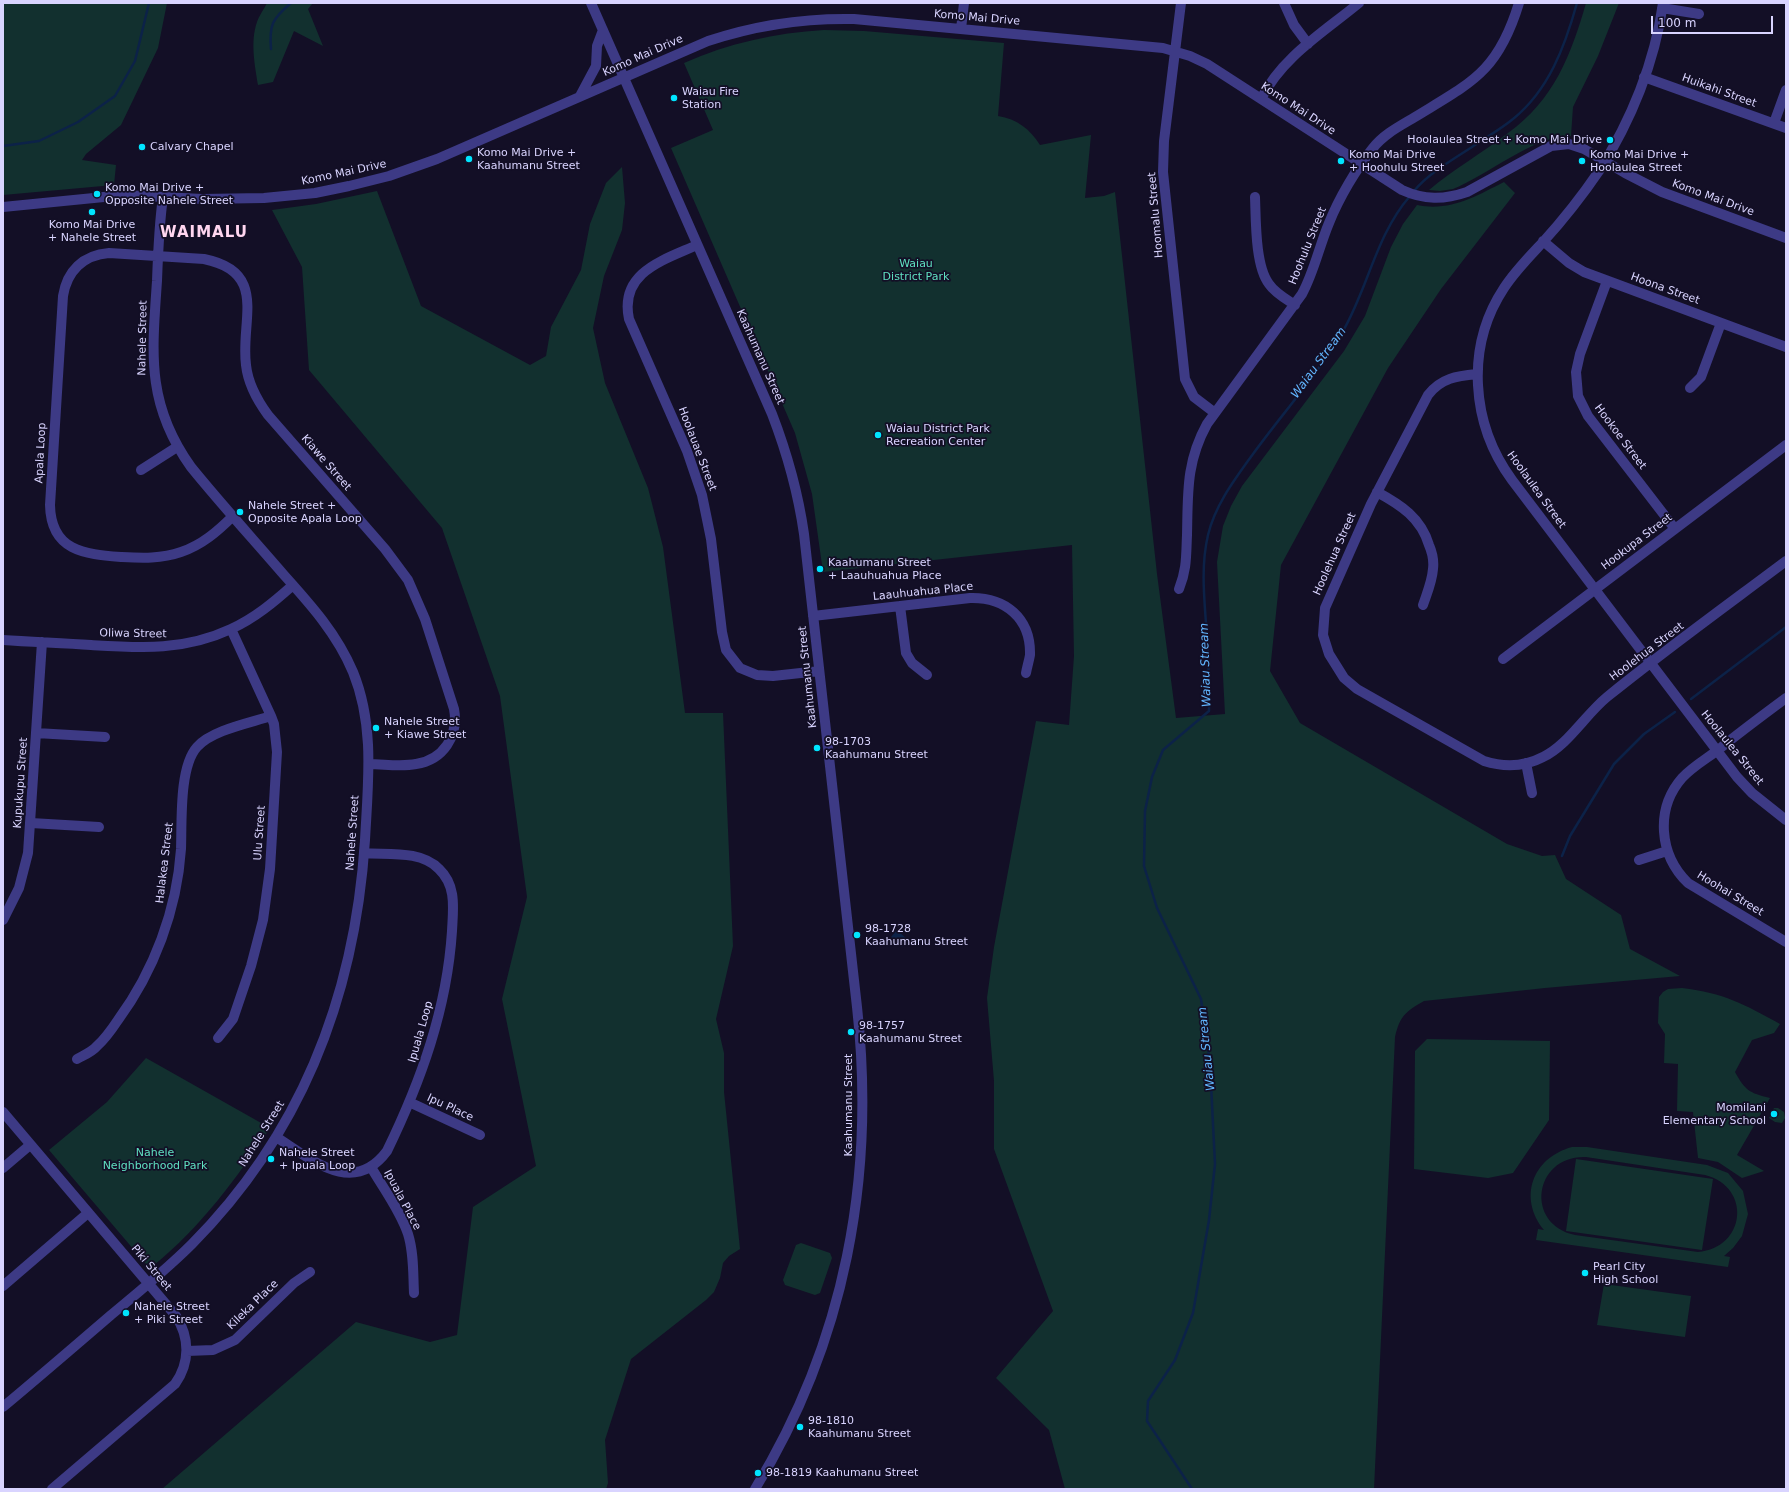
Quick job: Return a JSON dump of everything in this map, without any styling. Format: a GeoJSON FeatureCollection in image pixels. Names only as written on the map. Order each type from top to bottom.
{"type":"FeatureCollection","features":[{"type":"Feature","properties":{"kind":"street","name":"Kaahumanu Street"},"geometry":{"type":"LineString","coordinates":[[591,3],[772,414],[786,453],[800,509],[820,671],[861,1044],[863,1106],[859,1181],[853,1227],[844,1274],[826,1335],[809,1384],[792,1422],[755,1489]]}},
{"type":"Feature","properties":{"kind":"street"},"geometry":{"type":"LineString","coordinates":[[961,29],[964,3]]}},
{"type":"Feature","properties":{"kind":"street","name":"Hoomalu Street"},"geometry":{"type":"LineString","coordinates":[[1181,3],[1164,154],[1164,191],[1185,379],[1194,397],[1215,413]]}},
{"type":"Feature","properties":{"kind":"street"},"geometry":{"type":"LineString","coordinates":[[1284,3],[1294,25],[1308,44]]}},
{"type":"Feature","properties":{"kind":"street"},"geometry":{"type":"LineString","coordinates":[[1261,99],[1271,81],[1281,68],[1359,3]]}},
{"type":"Feature","properties":{"kind":"street","name":"Hoohulu Street"},"geometry":{"type":"LineString","coordinates":[[1179,589],[1186,573],[1188,486],[1191,462],[1202,433],[1215,413],[1295,305],[1308,283],[1326,229],[1336,208],[1373,148],[1387,135],[1463,88],[1484,71],[1506,40],[1519,3]]}},
{"type":"Feature","properties":{"kind":"street"},"geometry":{"type":"LineString","coordinates":[[1662,6],[1699,14]]}},
{"type":"Feature","properties":{"kind":"street","name":"Hoolaulea Street"},"geometry":{"type":"LineString","coordinates":[[1662,6],[1655,40],[1644,77],[1623,129],[1605,161],[1581,196],[1544,241],[1512,276],[1493,306],[1481,342],[1477,374],[1478,394],[1482,417],[1489,442],[1497,458],[1512,480],[1717,750],[1752,793],[1786,820]]}},
{"type":"Feature","properties":{"kind":"street","name":"Komo Mai Drive"},"geometry":{"type":"LineString","coordinates":[[3,207],[124,195],[217,199],[264,198],[315,193],[369,182],[437,159],[708,41],[741,31],[779,23],[812,20],[854,19],[1154,46],[1176,52],[1207,64],[1402,190],[1425,198],[1445,198],[1467,192],[1551,146],[1560,144],[1576,146],[1605,161],[1625,174],[1662,192],[1786,238]]}},
{"type":"Feature","properties":{"kind":"street"},"geometry":{"type":"LineString","coordinates":[[580,96],[596,66],[597,46],[603,30]]}},
{"type":"Feature","properties":{"kind":"street","name":"Huikahi Street"},"geometry":{"type":"LineString","coordinates":[[1644,77],[1786,128]]}},
{"type":"Feature","properties":{"kind":"street"},"geometry":{"type":"LineString","coordinates":[[1774,123],[1786,90]]}},
{"type":"Feature","properties":{"kind":"street","name":"Nahele Street"},"geometry":{"type":"LineString","coordinates":[[3,1407],[148,1284],[194,1242],[226,1208],[260,1162],[276,1137],[316,1060],[338,1000],[346,972],[358,915],[364,853],[369,764],[366,717],[353,672],[334,635],[191,467],[177,447],[160,406],[153,371],[153,346],[163,197]]}},
{"type":"Feature","properties":{"kind":"street"},"geometry":{"type":"LineString","coordinates":[[1255,197],[1259,258],[1263,275],[1274,290],[1295,305]]}},
{"type":"Feature","properties":{"kind":"street","name":"Hoona Street"},"geometry":{"type":"LineString","coordinates":[[1544,241],[1576,268],[1786,347]]}},
{"type":"Feature","properties":{"kind":"street","name":"Hoolauae Street"},"geometry":{"type":"LineString","coordinates":[[698,245],[653,265],[638,277],[630,292],[627,307],[629,319],[689,456],[702,495],[711,539],[722,632],[726,650],[740,668],[757,675],[773,676],[820,671]]}},
{"type":"Feature","properties":{"kind":"street","name":"Apala Loop"},"geometry":{"type":"LineString","coordinates":[[158,256],[102,254],[88,259],[78,265],[69,274],[66,281],[63,296],[50,505],[52,521],[62,540],[74,549],[97,555],[146,558],[170,556],[191,548],[210,537],[233,516]]}},
{"type":"Feature","properties":{"kind":"street","name":"Kiawe Street"},"geometry":{"type":"LineString","coordinates":[[158,256],[213,261],[237,274],[244,286],[248,303],[246,365],[250,385],[257,400],[268,415],[385,549],[408,580],[419,603],[454,709],[455,724],[453,734],[442,753],[423,763],[410,765],[369,764]]}},
{"type":"Feature","properties":{"kind":"street","name":"Hookoe Street"},"geometry":{"type":"LineString","coordinates":[[1607,280],[1577,364],[1576,380],[1578,396],[1588,416],[1675,529]]}},
{"type":"Feature","properties":{"kind":"street"},"geometry":{"type":"LineString","coordinates":[[1690,388],[1701,377],[1721,323]]}},
{"type":"Feature","properties":{"kind":"street","name":"Hoolehua Street"},"geometry":{"type":"LineString","coordinates":[[1477,374],[1449,378],[1432,390],[1424,402],[1377,492],[1325,608],[1323,635],[1332,662],[1344,678],[1357,689],[1475,758],[1492,764],[1505,766],[1526,763],[1536,760],[1552,751],[1605,699],[1786,561]]}},
{"type":"Feature","properties":{"kind":"street","name":"Hookupa Street"},"geometry":{"type":"LineString","coordinates":[[1503,659],[1786,445]]}},
{"type":"Feature","properties":{"kind":"street"},"geometry":{"type":"LineString","coordinates":[[141,470],[177,447]]}},
{"type":"Feature","properties":{"kind":"street"},"geometry":{"type":"LineString","coordinates":[[1377,492],[1392,500],[1411,514],[1426,535],[1431,550],[1434,568],[1430,586],[1423,605]]}},
{"type":"Feature","properties":{"kind":"street","name":"Oliwa Street"},"geometry":{"type":"LineString","coordinates":[[3,640],[158,648],[195,642],[231,629],[256,615],[293,585]]}},
{"type":"Feature","properties":{"kind":"street","name":"Laauhuahua Place"},"geometry":{"type":"LineString","coordinates":[[813,616],[980,598],[989,599],[1003,605],[1016,615],[1026,631],[1030,655],[1026,673]]}},
{"type":"Feature","properties":{"kind":"street"},"geometry":{"type":"LineString","coordinates":[[900,606],[906,653],[912,663],[927,675]]}},
{"type":"Feature","properties":{"kind":"street","name":"Ulu Street"},"geometry":{"type":"LineString","coordinates":[[218,1038],[233,1019],[251,966],[263,920],[270,869],[277,752],[274,724],[231,629]]}},
{"type":"Feature","properties":{"kind":"street","name":"Kupukupu Street"},"geometry":{"type":"LineString","coordinates":[[3,920],[13,902],[22,879],[28,853],[42,642]]}},
{"type":"Feature","properties":{"kind":"street","name":"Hoohai Street"},"geometry":{"type":"LineString","coordinates":[[1786,698],[1687,773],[1671,796],[1664,815],[1663,828],[1667,850],[1675,868],[1688,883],[1786,942]]}},
{"type":"Feature","properties":{"kind":"street","name":"Halakea Street"},"geometry":{"type":"LineString","coordinates":[[77,1059],[97,1047],[122,1016],[149,969],[165,929],[176,882],[180,851],[185,776],[189,758],[200,743],[212,736],[271,716]]}},
{"type":"Feature","properties":{"kind":"street"},"geometry":{"type":"LineString","coordinates":[[36,732],[105,737]]}},
{"type":"Feature","properties":{"kind":"street"},"geometry":{"type":"LineString","coordinates":[[1526,763],[1532,793]]}},
{"type":"Feature","properties":{"kind":"street"},"geometry":{"type":"LineString","coordinates":[[31,823],[99,827]]}},
{"type":"Feature","properties":{"kind":"street"},"geometry":{"type":"LineString","coordinates":[[1639,860],[1667,850]]}},
{"type":"Feature","properties":{"kind":"street","name":"Ipuala Loop"},"geometry":{"type":"LineString","coordinates":[[276,1137],[330,1170],[351,1173],[371,1167],[382,1158],[387,1151],[409,1102],[430,1049],[443,999],[450,951],[453,894],[448,879],[428,861],[412,856],[364,853]]}},
{"type":"Feature","properties":{"kind":"street","name":"Ipu Place"},"geometry":{"type":"LineString","coordinates":[[409,1102],[480,1135]]}},
{"type":"Feature","properties":{"kind":"street","name":"Piki Street"},"geometry":{"type":"LineString","coordinates":[[3,1112],[180,1322],[186,1338],[186,1360],[180,1377],[169,1390],[52,1489]]}},
{"type":"Feature","properties":{"kind":"street"},"geometry":{"type":"LineString","coordinates":[[3,1168],[30,1145]]}},
{"type":"Feature","properties":{"kind":"street","name":"Ipuala Place"},"geometry":{"type":"LineString","coordinates":[[371,1167],[401,1219],[408,1235],[411,1249],[414,1293]]}},
{"type":"Feature","properties":{"kind":"street"},"geometry":{"type":"LineString","coordinates":[[3,1286],[88,1213]]}},
{"type":"Feature","properties":{"kind":"street","name":"Kileka Place"},"geometry":{"type":"LineString","coordinates":[[187,1351],[213,1350],[235,1340],[294,1283],[310,1272]]}},
{"type":"Feature","properties":{"kind":"green space"},"geometry":{"type":"Polygon","coordinates":[[[3,3],[167,3],[158,48],[121,125],[86,154],[82,160],[116,165],[114,185],[3,195],[3,3]]]}},
{"type":"Feature","properties":{"kind":"green space"},"geometry":{"type":"Polygon","coordinates":[[[267,3],[313,3],[308,9],[323,46],[294,31],[273,82],[258,85],[253,46],[257,22],[267,3]]]}},
{"type":"Feature","properties":{"kind":"green space"},"geometry":{"type":"Polygon","coordinates":[[[1586,3],[1619,3],[1598,56],[1573,107],[1571,136],[1557,137],[1543,141],[1512,156],[1467,183],[1453,189],[1440,191],[1429,190],[1508,133],[1524,120],[1537,106],[1559,75],[1574,41],[1586,3]]]}},
{"type":"Feature","properties":{"kind":"green space","name":"Waiau District Park"},"geometry":{"type":"Polygon","coordinates":[[[806,31],[864,31],[1004,43],[998,116],[1017,122],[1032,134],[1040,145],[1091,135],[1085,198],[1104,196],[1115,192],[1157,574],[1176,718],[1225,714],[1217,562],[1223,526],[1231,506],[1242,486],[1344,351],[1365,316],[1391,247],[1403,224],[1417,205],[1429,207],[1452,204],[1473,197],[1504,182],[1515,193],[1441,289],[1388,368],[1281,565],[1270,671],[1300,723],[1507,844],[1542,856],[1555,855],[1566,879],[1621,915],[1630,949],[1680,976],[1424,1001],[1412,1008],[1401,1019],[1395,1037],[1374,1489],[1065,1489],[1049,1430],[996,1378],[1053,1311],[994,1149],[994,1081],[987,998],[994,947],[1036,721],[1069,725],[1074,656],[1072,545],[823,572],[812,494],[795,433],[671,148],[713,130],[684,63],[718,50],[752,40],[806,31]]]}},
{"type":"Feature","properties":{"kind":"green space"},"geometry":{"type":"Polygon","coordinates":[[[622,167],[625,203],[622,230],[604,276],[593,328],[605,383],[648,488],[663,547],[685,713],[723,713],[733,946],[716,1019],[724,1053],[724,1092],[740,1249],[729,1256],[723,1263],[720,1278],[714,1292],[631,1359],[605,1440],[608,1483],[606,1489],[162,1489],[356,1322],[430,1342],[457,1335],[473,1207],[536,1166],[502,999],[527,897],[500,696],[442,528],[309,370],[302,267],[272,210],[316,204],[377,191],[421,306],[530,365],[546,356],[551,327],[581,270],[590,224],[606,183],[622,167]]]}},
{"type":"Feature","properties":{"kind":"green space"},"geometry":{"type":"Polygon","coordinates":[[[1682,988],[1710,993],[1733,1000],[1780,1024],[1774,1033],[1752,1040],[1735,1072],[1748,1090],[1770,1098],[1737,1155],[1764,1171],[1742,1178],[1718,1162],[1698,1158],[1693,1112],[1677,1111],[1678,1064],[1664,1063],[1665,1034],[1658,1023],[1659,997],[1668,989],[1682,988]]]}},
{"type":"Feature","properties":{"kind":"green space"},"geometry":{"type":"Polygon","coordinates":[[[1427,1039],[1550,1041],[1549,1120],[1513,1173],[1488,1178],[1414,1169],[1415,1051],[1427,1039]]]}},
{"type":"Feature","properties":{"kind":"green space","name":"Nahele Neighborhood Park"},"geometry":{"type":"Polygon","coordinates":[[[146,1058],[270,1128],[231,1184],[202,1219],[171,1251],[154,1265],[149,1266],[49,1150],[107,1102],[146,1058]]]}},
{"type":"Feature","properties":{"kind":"green space"},"geometry":{"type":"Polygon","coordinates":[[[1774,1108],[1778,1108],[1784,1112],[1785,1118],[1782,1123],[1775,1122],[1769,1118],[1774,1108]]]}},
{"type":"Feature","properties":{"kind":"green space"},"geometry":{"type":"Polygon","coordinates":[[[1572,1147],[1587,1147],[1707,1165],[1728,1173],[1743,1191],[1748,1214],[1742,1236],[1733,1248],[1724,1256],[1730,1257],[1728,1267],[1536,1240],[1538,1229],[1544,1230],[1536,1218],[1532,1205],[1531,1193],[1533,1181],[1547,1160],[1558,1152],[1572,1147]],[[1586,1157],[1569,1159],[1555,1167],[1546,1178],[1542,1191],[1542,1205],[1548,1218],[1559,1228],[1575,1235],[1698,1252],[1714,1248],[1726,1240],[1734,1229],[1737,1216],[1736,1204],[1730,1192],[1720,1182],[1705,1175],[1586,1157]]]}},
{"type":"Feature","properties":{"kind":"green space"},"geometry":{"type":"Polygon","coordinates":[[[1576,1159],[1713,1179],[1702,1250],[1566,1231],[1576,1159]]]}},
{"type":"Feature","properties":{"kind":"green space"},"geometry":{"type":"Polygon","coordinates":[[[801,1243],[830,1253],[832,1258],[820,1293],[815,1295],[785,1285],[783,1280],[796,1245],[801,1243]]]}},
{"type":"Feature","properties":{"kind":"green space"},"geometry":{"type":"Polygon","coordinates":[[[1604,1284],[1691,1296],[1685,1337],[1597,1325],[1604,1284]]]}},
{"type":"Feature","properties":{"kind":"water"},"geometry":{"type":"Polygon","coordinates":[[[897,930],[908,940],[902,947],[891,937],[897,930]]]}},
{"type":"Feature","properties":{"kind":"waterway"},"geometry":{"type":"LineString","coordinates":[[3,146],[39,141],[78,122],[115,96],[135,61],[149,3]]}},
{"type":"Feature","properties":{"kind":"waterway"},"geometry":{"type":"LineString","coordinates":[[271,49],[271,28],[273,23],[291,3]]}},
{"type":"Feature","properties":{"kind":"waterway","name":"Waiau Stream"},"geometry":{"type":"LineString","coordinates":[[1414,191],[1428,177],[1505,125],[1526,107],[1546,81],[1554,66],[1567,35],[1577,3]]}},
{"type":"Feature","properties":{"kind":"waterway","name":"Waiau Stream"},"geometry":{"type":"LineString","coordinates":[[1192,1489],[1147,1421],[1148,1401],[1175,1360],[1193,1313],[1209,1220],[1215,1164],[1210,1064],[1201,999],[1157,908],[1144,866],[1145,811],[1152,777],[1163,750],[1209,711],[1209,665],[1204,599],[1204,561],[1208,535],[1215,513],[1239,473],[1322,363],[1343,331],[1352,314],[1380,245],[1398,211],[1410,196]]}},
{"type":"Feature","properties":{"kind":"waterway"},"geometry":{"type":"LineString","coordinates":[[1691,699],[1786,627]]}},
{"type":"Feature","properties":{"kind":"waterway"},"geometry":{"type":"LineString","coordinates":[[1562,856],[1570,836],[1614,764],[1644,734],[1675,712]]}},
{"type":"Feature","properties":{"kind":"place","name":"Waiau Fire Station"},"geometry":{"type":"Point","coordinates":[674,98]}},
{"type":"Feature","properties":{"kind":"place","name":"Hoolaulea Street + Komo Mai Drive"},"geometry":{"type":"Point","coordinates":[1610,140]}},
{"type":"Feature","properties":{"kind":"place","name":"Calvary Chapel"},"geometry":{"type":"Point","coordinates":[142,147]}},
{"type":"Feature","properties":{"kind":"place","name":"Komo Mai Drive + Kaahumanu Street"},"geometry":{"type":"Point","coordinates":[469,159]}},
{"type":"Feature","properties":{"kind":"place","name":"Komo Mai Drive + Hoohulu Street"},"geometry":{"type":"Point","coordinates":[1341,161]}},
{"type":"Feature","properties":{"kind":"place","name":"Komo Mai Drive + Hoolaulea Street"},"geometry":{"type":"Point","coordinates":[1582,161]}},
{"type":"Feature","properties":{"kind":"place","name":"Komo Mai Drive + Opposite Nahele Street"},"geometry":{"type":"Point","coordinates":[97,194]}},
{"type":"Feature","properties":{"kind":"place","name":"Komo Mai Drive + Nahele Street"},"geometry":{"type":"Point","coordinates":[92,212]}},
{"type":"Feature","properties":{"kind":"place","name":"Waiau District Park Recreation Center"},"geometry":{"type":"Point","coordinates":[878,435]}},
{"type":"Feature","properties":{"kind":"place","name":"Nahele Street + Opposite Apala Loop"},"geometry":{"type":"Point","coordinates":[240,512]}},
{"type":"Feature","properties":{"kind":"place","name":"Kaahumanu Street + Laauhuahua Place"},"geometry":{"type":"Point","coordinates":[820,569]}},
{"type":"Feature","properties":{"kind":"place","name":"Nahele Street + Kiawe Street"},"geometry":{"type":"Point","coordinates":[376,728]}},
{"type":"Feature","properties":{"kind":"place","name":"98-1703 Kaahumanu Street"},"geometry":{"type":"Point","coordinates":[817,748]}},
{"type":"Feature","properties":{"kind":"place","name":"98-1728 Kaahumanu Street"},"geometry":{"type":"Point","coordinates":[857,935]}},
{"type":"Feature","properties":{"kind":"place","name":"98-1757 Kaahumanu Street"},"geometry":{"type":"Point","coordinates":[851,1032]}},
{"type":"Feature","properties":{"kind":"place","name":"Momilani Elementary School"},"geometry":{"type":"Point","coordinates":[1774,1114]}},
{"type":"Feature","properties":{"kind":"place","name":"Nahele Street + Ipuala Loop"},"geometry":{"type":"Point","coordinates":[271,1159]}},
{"type":"Feature","properties":{"kind":"place","name":"Pearl City High School"},"geometry":{"type":"Point","coordinates":[1585,1273]}},
{"type":"Feature","properties":{"kind":"place","name":"Nahele Street + Piki Street"},"geometry":{"type":"Point","coordinates":[126,1313]}},
{"type":"Feature","properties":{"kind":"place","name":"98-1810 Kaahumanu Street"},"geometry":{"type":"Point","coordinates":[800,1427]}},
{"type":"Feature","properties":{"kind":"place","name":"98-1819 Kaahumanu Street"},"geometry":{"type":"Point","coordinates":[758,1473]}},
{"type":"Feature","properties":{"kind":"district","name":"WAIMALU"},"geometry":{"type":"Point","coordinates":[204,233]}}]}
